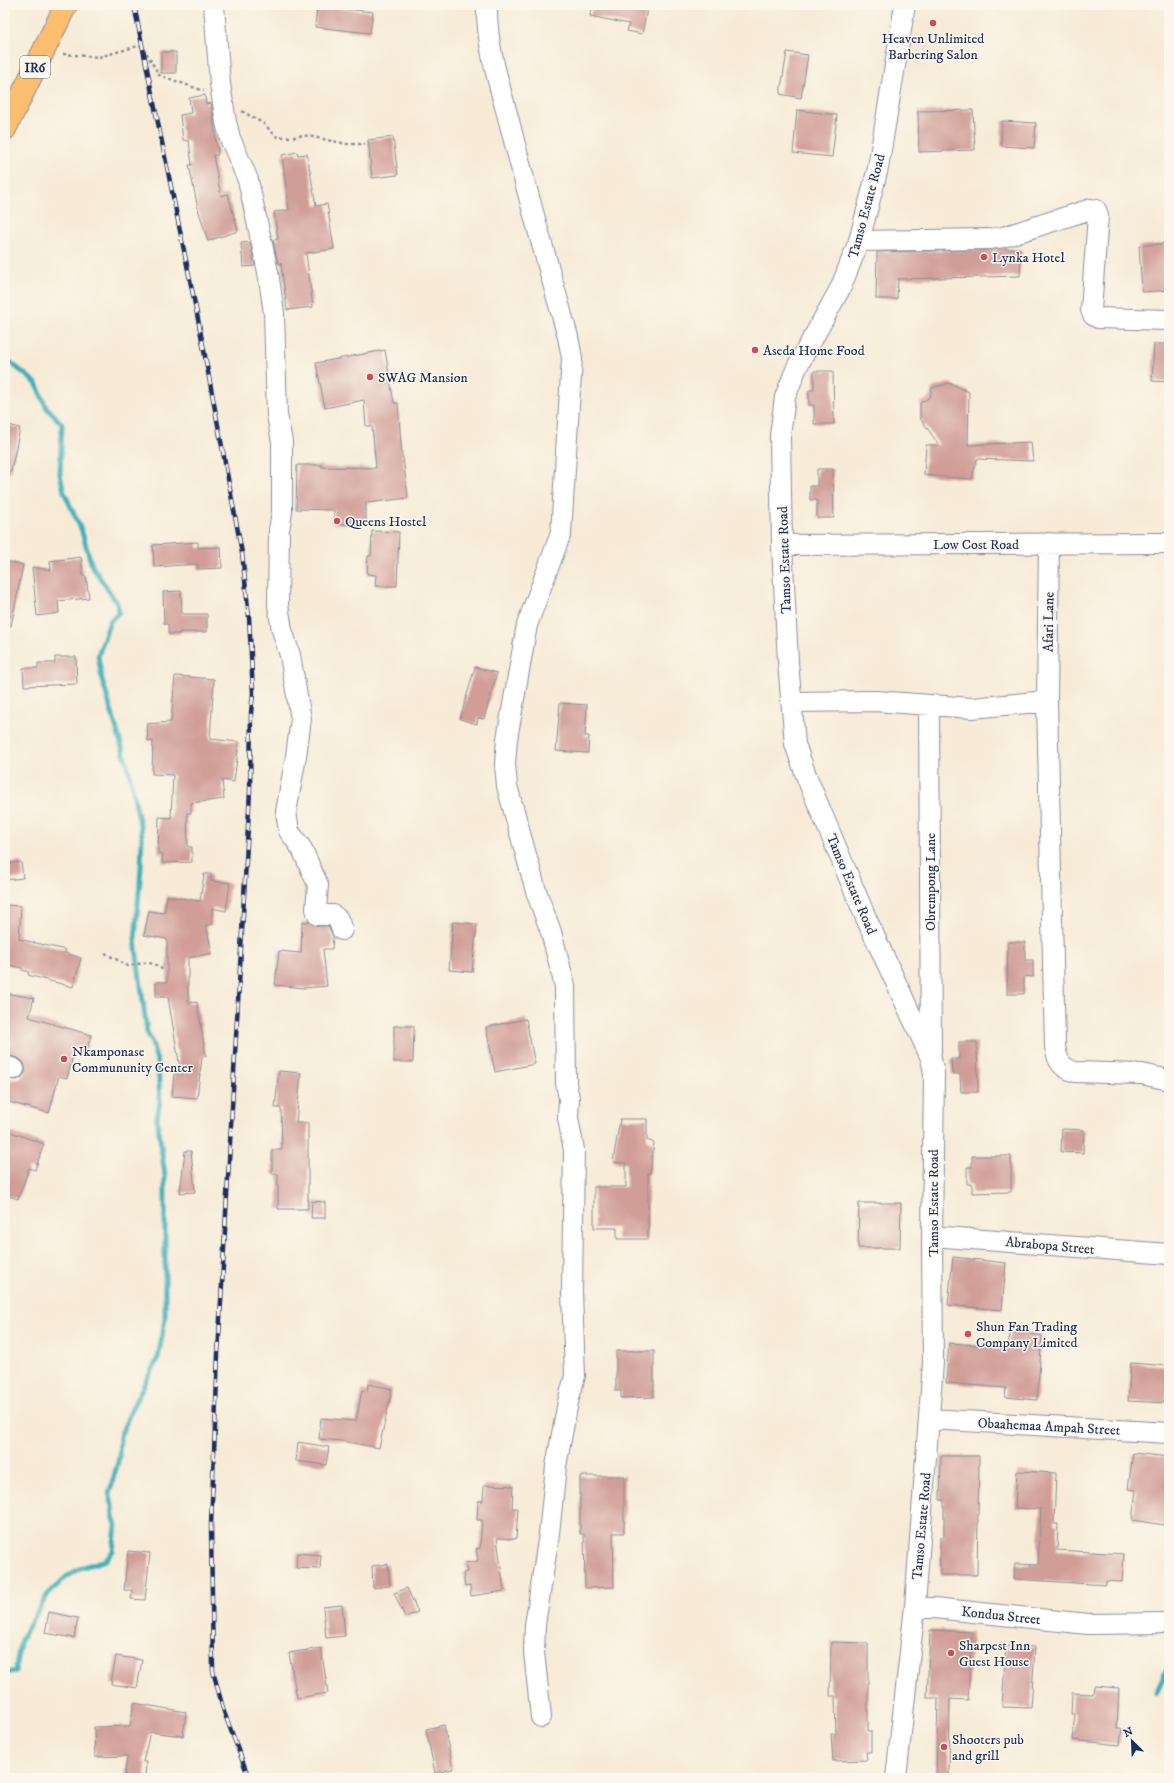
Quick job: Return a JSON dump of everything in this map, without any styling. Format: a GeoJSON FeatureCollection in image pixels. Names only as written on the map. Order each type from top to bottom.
{"type":"FeatureCollection","features":[{"type":"Feature","properties":{"kind":"main road","name":"IR6"},"geometry":{"type":"LineString","coordinates":[[5,129],[66,5]]}},
{"type":"Feature","properties":{"kind":"street"},"geometry":{"type":"LineString","coordinates":[[214,5],[222,99],[230,138],[248,180],[268,272],[274,313],[277,415],[282,442],[282,512],[279,530],[278,605],[282,630],[290,655],[301,719],[286,812],[289,831],[302,848],[318,885],[316,909],[318,915],[333,915],[338,919],[342,930]]}},
{"type":"Feature","properties":{"kind":"street"},"geometry":{"type":"LineString","coordinates":[[487,5],[486,18],[496,70],[525,185],[568,337],[572,358],[561,533],[527,625],[507,739],[505,764],[507,786],[536,891],[551,932],[565,986],[566,1084],[569,1098],[568,1118],[574,1150],[572,1292],[574,1376],[556,1466],[549,1534],[535,1625],[534,1652],[541,1717]]}},
{"type":"Feature","properties":{"kind":"street","name":"Tamso Estate Road"},"geometry":{"type":"LineString","coordinates":[[896,1778],[915,1606],[930,1419],[934,1339],[932,1236],[934,1087],[931,1058],[866,918],[807,778],[795,744],[791,702],[782,545],[780,436],[785,397],[797,367],[841,287],[859,241],[878,168],[905,5]]}},
{"type":"Feature","properties":{"kind":"street"},"geometry":{"type":"LineString","coordinates":[[859,241],[990,239],[1002,237],[1091,209],[1096,210],[1098,215],[1091,310],[1093,315],[1098,318],[1169,320]]}},
{"type":"Feature","properties":{"kind":"street","name":"Afari Lane"},"geometry":{"type":"LineString","coordinates":[[1049,543],[1047,701],[1055,1046],[1057,1057],[1066,1070],[1075,1072],[1142,1074],[1169,1080]]}},
{"type":"Feature","properties":{"kind":"street","name":"Low Cost Road"},"geometry":{"type":"LineString","coordinates":[[782,545],[1169,543]]}},
{"type":"Feature","properties":{"kind":"street"},"geometry":{"type":"LineString","coordinates":[[791,702],[875,701],[972,708],[1047,701]]}},
{"type":"Feature","properties":{"kind":"street","name":"Obrempong Lane"},"geometry":{"type":"LineString","coordinates":[[929,706],[931,1058]]}},
{"type":"Feature","properties":{"kind":"street","name":"Abrabopa Street"},"geometry":{"type":"LineString","coordinates":[[932,1236],[1169,1254]]}},
{"type":"Feature","properties":{"kind":"street","name":"Obaahemaa Ampah Street"},"geometry":{"type":"LineString","coordinates":[[930,1419],[1169,1433]]}},
{"type":"Feature","properties":{"kind":"street","name":"Kondua Street"},"geometry":{"type":"LineString","coordinates":[[915,1606],[1088,1624],[1169,1622]]}},
{"type":"Feature","properties":{"kind":"path"},"geometry":{"type":"LineString","coordinates":[[42,52],[99,56],[142,45],[159,75],[222,99],[264,124],[277,137],[295,137],[303,135],[347,144],[366,144]]}},
{"type":"Feature","properties":{"kind":"path"},"geometry":{"type":"LineString","coordinates":[[106,953],[128,966],[147,962],[156,964],[164,971]]}},
{"type":"Feature","properties":{"kind":"building"},"geometry":{"type":"Polygon","coordinates":[[[593,5],[648,5],[642,34],[627,31],[629,24],[590,16],[593,5]]]}},
{"type":"Feature","properties":{"kind":"building"},"geometry":{"type":"Polygon","coordinates":[[[317,6],[373,12],[370,33],[315,27],[317,6]]]}},
{"type":"Feature","properties":{"kind":"building"},"geometry":{"type":"Polygon","coordinates":[[[161,52],[176,52],[176,73],[161,73],[161,52]]]}},
{"type":"Feature","properties":{"kind":"building"},"geometry":{"type":"Polygon","coordinates":[[[787,52],[808,55],[801,98],[780,94],[787,52]]]}},
{"type":"Feature","properties":{"kind":"building"},"geometry":{"type":"Polygon","coordinates":[[[205,95],[206,104],[211,103],[218,155],[213,155],[221,196],[228,194],[238,231],[208,241],[198,209],[189,165],[192,165],[189,141],[183,140],[180,115],[191,113],[189,98],[205,95]]]}},
{"type":"Feature","properties":{"kind":"building"},"geometry":{"type":"Polygon","coordinates":[[[797,110],[837,115],[832,157],[793,153],[797,110]]]}},
{"type":"Feature","properties":{"kind":"building"},"geometry":{"type":"Polygon","coordinates":[[[973,110],[975,150],[919,152],[918,111],[973,110]]]}},
{"type":"Feature","properties":{"kind":"building"},"geometry":{"type":"Polygon","coordinates":[[[1002,121],[1036,123],[1034,148],[1001,146],[1002,121]]]}},
{"type":"Feature","properties":{"kind":"building"},"geometry":{"type":"Polygon","coordinates":[[[393,137],[398,175],[372,178],[368,140],[393,137]]]}},
{"type":"Feature","properties":{"kind":"building"},"geometry":{"type":"Polygon","coordinates":[[[297,152],[298,155],[307,154],[316,206],[327,204],[334,249],[306,253],[313,307],[287,310],[281,263],[278,263],[273,240],[278,239],[274,212],[289,210],[282,155],[297,152]]]}},
{"type":"Feature","properties":{"kind":"building"},"geometry":{"type":"Polygon","coordinates":[[[250,242],[255,266],[243,267],[241,243],[250,242]]]}},
{"type":"Feature","properties":{"kind":"building"},"geometry":{"type":"Polygon","coordinates":[[[1169,243],[1169,290],[1142,292],[1139,246],[1169,243]]]}},
{"type":"Feature","properties":{"kind":"building"},"geometry":{"type":"Polygon","coordinates":[[[1021,249],[1020,276],[898,279],[897,299],[876,299],[877,252],[1021,249]]]}},
{"type":"Feature","properties":{"kind":"building"},"geometry":{"type":"Polygon","coordinates":[[[1154,344],[1169,344],[1169,382],[1152,381],[1154,344]]]}},
{"type":"Feature","properties":{"kind":"building"},"geometry":{"type":"Polygon","coordinates":[[[385,350],[394,403],[398,403],[402,457],[408,498],[366,503],[366,524],[334,524],[334,510],[296,509],[297,465],[376,468],[372,426],[366,426],[364,400],[325,408],[316,363],[385,350]]]}},
{"type":"Feature","properties":{"kind":"building"},"geometry":{"type":"Polygon","coordinates":[[[814,371],[833,371],[834,424],[814,424],[814,405],[809,405],[809,390],[814,390],[814,371]]]}},
{"type":"Feature","properties":{"kind":"building"},"geometry":{"type":"Polygon","coordinates":[[[949,383],[969,392],[968,445],[1031,442],[1033,461],[977,459],[972,479],[924,475],[926,445],[939,445],[920,418],[920,403],[930,397],[932,388],[949,383]]]}},
{"type":"Feature","properties":{"kind":"building"},"geometry":{"type":"Polygon","coordinates":[[[5,424],[20,428],[11,472],[5,472],[5,424]]]}},
{"type":"Feature","properties":{"kind":"building"},"geometry":{"type":"Polygon","coordinates":[[[817,469],[833,469],[834,518],[817,518],[817,500],[810,500],[810,486],[817,486],[817,469]]]}},
{"type":"Feature","properties":{"kind":"building"},"geometry":{"type":"Polygon","coordinates":[[[372,531],[399,532],[397,586],[375,586],[376,575],[367,574],[368,556],[371,556],[372,531]]]}},
{"type":"Feature","properties":{"kind":"building"},"geometry":{"type":"Polygon","coordinates":[[[198,542],[198,548],[221,547],[222,568],[198,569],[198,564],[154,567],[153,545],[198,542]]]}},
{"type":"Feature","properties":{"kind":"building"},"geometry":{"type":"Polygon","coordinates":[[[81,557],[83,576],[86,576],[89,598],[58,601],[59,613],[37,616],[32,567],[51,570],[50,561],[81,557]]]}},
{"type":"Feature","properties":{"kind":"building"},"geometry":{"type":"Polygon","coordinates":[[[5,561],[23,565],[11,626],[5,625],[5,561]]]}},
{"type":"Feature","properties":{"kind":"building"},"geometry":{"type":"Polygon","coordinates":[[[181,591],[182,614],[207,614],[207,632],[180,632],[180,634],[168,634],[168,624],[164,624],[163,592],[181,591]]]}},
{"type":"Feature","properties":{"kind":"building"},"geometry":{"type":"Polygon","coordinates":[[[55,657],[76,657],[77,684],[24,686],[23,668],[38,668],[38,663],[55,663],[55,657]]]}},
{"type":"Feature","properties":{"kind":"building"},"geometry":{"type":"Polygon","coordinates":[[[475,667],[497,673],[484,719],[478,718],[477,724],[460,719],[475,667]]]}},
{"type":"Feature","properties":{"kind":"building"},"geometry":{"type":"Polygon","coordinates":[[[175,676],[214,679],[210,739],[239,742],[234,782],[222,780],[224,799],[191,803],[191,813],[187,813],[188,847],[192,847],[192,862],[162,863],[163,854],[158,853],[159,817],[171,818],[173,775],[152,774],[153,741],[148,741],[147,724],[171,722],[175,676]]]}},
{"type":"Feature","properties":{"kind":"building"},"geometry":{"type":"Polygon","coordinates":[[[560,703],[587,705],[585,736],[589,736],[588,753],[556,751],[560,703]]]}},
{"type":"Feature","properties":{"kind":"building"},"geometry":{"type":"Polygon","coordinates":[[[21,862],[23,878],[5,880],[5,864],[21,862]]]}},
{"type":"Feature","properties":{"kind":"building"},"geometry":{"type":"Polygon","coordinates":[[[204,874],[211,874],[211,881],[230,883],[226,911],[212,908],[212,925],[206,925],[212,953],[188,958],[188,1003],[197,1002],[206,1056],[202,1057],[197,1098],[172,1096],[174,1073],[181,1074],[168,997],[156,997],[156,982],[167,982],[167,939],[144,935],[149,911],[164,913],[167,896],[200,901],[204,874]]]}},
{"type":"Feature","properties":{"kind":"building"},"geometry":{"type":"Polygon","coordinates":[[[5,905],[21,906],[19,939],[66,950],[65,953],[81,958],[73,987],[28,975],[29,972],[22,970],[22,968],[5,964],[5,905]]]}},
{"type":"Feature","properties":{"kind":"building"},"geometry":{"type":"Polygon","coordinates":[[[302,922],[310,922],[318,926],[328,926],[333,936],[332,949],[323,949],[327,986],[304,988],[275,985],[279,951],[301,953],[302,922]]]}},
{"type":"Feature","properties":{"kind":"building"},"geometry":{"type":"Polygon","coordinates":[[[453,922],[477,924],[472,972],[449,970],[453,922]]]}},
{"type":"Feature","properties":{"kind":"building"},"geometry":{"type":"Polygon","coordinates":[[[1008,942],[1025,942],[1025,960],[1033,960],[1033,977],[1024,976],[1024,994],[1007,994],[1008,942]]]}},
{"type":"Feature","properties":{"kind":"building"},"geometry":{"type":"Polygon","coordinates":[[[5,993],[34,998],[29,1017],[91,1035],[86,1052],[75,1049],[67,1078],[59,1076],[49,1113],[5,1101],[5,1078],[16,1080],[21,1078],[25,1073],[25,1067],[23,1062],[18,1058],[5,1055],[5,993]]]}},
{"type":"Feature","properties":{"kind":"building"},"geometry":{"type":"Polygon","coordinates":[[[526,1019],[535,1064],[495,1072],[486,1027],[526,1019]]]}},
{"type":"Feature","properties":{"kind":"building"},"geometry":{"type":"Polygon","coordinates":[[[394,1026],[414,1026],[413,1062],[394,1062],[394,1026]]]}},
{"type":"Feature","properties":{"kind":"building"},"geometry":{"type":"Polygon","coordinates":[[[959,1042],[977,1042],[978,1092],[961,1092],[960,1074],[952,1074],[951,1059],[959,1059],[959,1042]]]}},
{"type":"Feature","properties":{"kind":"building"},"geometry":{"type":"Polygon","coordinates":[[[279,1071],[301,1073],[296,1123],[308,1123],[308,1209],[278,1209],[278,1174],[272,1174],[272,1150],[282,1150],[281,1108],[275,1108],[279,1071]]]}},
{"type":"Feature","properties":{"kind":"building"},"geometry":{"type":"Polygon","coordinates":[[[620,1119],[647,1119],[647,1140],[654,1143],[650,1174],[648,1174],[648,1239],[617,1239],[617,1228],[594,1228],[594,1187],[626,1187],[626,1163],[613,1162],[620,1119]]]}},
{"type":"Feature","properties":{"kind":"building"},"geometry":{"type":"Polygon","coordinates":[[[1062,1129],[1084,1130],[1083,1153],[1061,1152],[1062,1129]]]}},
{"type":"Feature","properties":{"kind":"building"},"geometry":{"type":"Polygon","coordinates":[[[5,1130],[44,1144],[35,1170],[29,1168],[18,1199],[5,1195],[5,1130]]]}},
{"type":"Feature","properties":{"kind":"building"},"geometry":{"type":"Polygon","coordinates":[[[185,1151],[191,1151],[195,1192],[180,1193],[185,1151]]]}},
{"type":"Feature","properties":{"kind":"building"},"geometry":{"type":"Polygon","coordinates":[[[972,1156],[1011,1156],[1011,1192],[972,1193],[972,1184],[967,1184],[967,1167],[972,1167],[972,1156]]]}},
{"type":"Feature","properties":{"kind":"building"},"geometry":{"type":"Polygon","coordinates":[[[312,1201],[325,1202],[325,1218],[311,1218],[312,1201]]]}},
{"type":"Feature","properties":{"kind":"building"},"geometry":{"type":"Polygon","coordinates":[[[859,1203],[901,1203],[900,1248],[858,1248],[859,1203]]]}},
{"type":"Feature","properties":{"kind":"building"},"geometry":{"type":"Polygon","coordinates":[[[953,1257],[1006,1263],[1002,1310],[948,1305],[953,1257]]]}},
{"type":"Feature","properties":{"kind":"building"},"geometry":{"type":"Polygon","coordinates":[[[1010,1333],[1042,1335],[1037,1400],[1005,1397],[1006,1388],[946,1383],[949,1343],[1008,1347],[1010,1333]]]}},
{"type":"Feature","properties":{"kind":"building"},"geometry":{"type":"Polygon","coordinates":[[[616,1351],[654,1351],[654,1397],[621,1398],[621,1391],[616,1391],[616,1351]]]}},
{"type":"Feature","properties":{"kind":"building"},"geometry":{"type":"Polygon","coordinates":[[[1131,1363],[1169,1366],[1166,1403],[1128,1401],[1131,1363]]]}},
{"type":"Feature","properties":{"kind":"building"},"geometry":{"type":"Polygon","coordinates":[[[368,1384],[392,1389],[379,1448],[342,1441],[319,1439],[321,1418],[356,1421],[362,1390],[367,1391],[368,1384]]]}},
{"type":"Feature","properties":{"kind":"building"},"geometry":{"type":"Polygon","coordinates":[[[298,1442],[329,1447],[326,1465],[296,1461],[298,1442]]]}},
{"type":"Feature","properties":{"kind":"building"},"geometry":{"type":"Polygon","coordinates":[[[1133,1453],[1169,1457],[1169,1502],[1165,1525],[1132,1520],[1136,1490],[1128,1489],[1133,1453]]]}},
{"type":"Feature","properties":{"kind":"building"},"geometry":{"type":"Polygon","coordinates":[[[941,1456],[979,1456],[977,1575],[940,1575],[940,1537],[944,1537],[944,1500],[940,1500],[941,1456]]]}},
{"type":"Feature","properties":{"kind":"building"},"geometry":{"type":"Polygon","coordinates":[[[1017,1471],[1056,1473],[1054,1524],[1058,1524],[1057,1550],[1124,1554],[1122,1582],[1106,1581],[1106,1585],[1014,1579],[1015,1564],[1038,1565],[1041,1509],[1015,1508],[1017,1471]]]}},
{"type":"Feature","properties":{"kind":"building"},"geometry":{"type":"Polygon","coordinates":[[[580,1476],[624,1476],[624,1533],[613,1533],[614,1587],[585,1588],[584,1534],[580,1534],[580,1476]]]}},
{"type":"Feature","properties":{"kind":"building"},"geometry":{"type":"Polygon","coordinates":[[[484,1485],[513,1486],[512,1508],[518,1508],[516,1539],[497,1538],[504,1591],[471,1596],[470,1586],[465,1587],[463,1573],[467,1572],[465,1563],[478,1561],[476,1549],[480,1548],[482,1520],[477,1520],[478,1501],[483,1501],[484,1485]]]}},
{"type":"Feature","properties":{"kind":"building"},"geometry":{"type":"Polygon","coordinates":[[[128,1551],[150,1553],[145,1600],[131,1599],[132,1590],[124,1590],[128,1551]]]}},
{"type":"Feature","properties":{"kind":"building"},"geometry":{"type":"Polygon","coordinates":[[[297,1553],[321,1555],[320,1569],[296,1568],[297,1553]]]}},
{"type":"Feature","properties":{"kind":"building"},"geometry":{"type":"Polygon","coordinates":[[[388,1564],[390,1586],[373,1588],[372,1566],[388,1564]]]}},
{"type":"Feature","properties":{"kind":"building"},"geometry":{"type":"Polygon","coordinates":[[[407,1588],[418,1612],[405,1617],[394,1593],[407,1588]]]}},
{"type":"Feature","properties":{"kind":"building"},"geometry":{"type":"Polygon","coordinates":[[[342,1605],[345,1636],[326,1638],[323,1607],[342,1605]]]}},
{"type":"Feature","properties":{"kind":"building"},"geometry":{"type":"Polygon","coordinates":[[[49,1612],[78,1618],[74,1638],[45,1633],[49,1612]]]}},
{"type":"Feature","properties":{"kind":"building"},"geometry":{"type":"Polygon","coordinates":[[[930,1630],[972,1632],[968,1700],[950,1699],[949,1778],[936,1778],[938,1698],[927,1698],[930,1630]]]}},
{"type":"Feature","properties":{"kind":"building"},"geometry":{"type":"Polygon","coordinates":[[[831,1642],[868,1643],[868,1731],[871,1731],[871,1752],[866,1752],[867,1760],[833,1761],[831,1734],[836,1734],[835,1696],[830,1696],[831,1642]]]}},
{"type":"Feature","properties":{"kind":"building"},"geometry":{"type":"Polygon","coordinates":[[[1006,1646],[1035,1647],[1031,1708],[1002,1707],[1006,1646]]]}},
{"type":"Feature","properties":{"kind":"building"},"geometry":{"type":"Polygon","coordinates":[[[321,1648],[328,1693],[297,1698],[289,1653],[321,1648]]]}},
{"type":"Feature","properties":{"kind":"building"},"geometry":{"type":"Polygon","coordinates":[[[116,1656],[142,1660],[137,1688],[111,1684],[116,1656]]]}},
{"type":"Feature","properties":{"kind":"building"},"geometry":{"type":"Polygon","coordinates":[[[1094,1686],[1119,1688],[1117,1729],[1122,1729],[1120,1745],[1072,1740],[1075,1714],[1071,1714],[1072,1693],[1093,1694],[1094,1686]]]}},
{"type":"Feature","properties":{"kind":"building"},"geometry":{"type":"Polygon","coordinates":[[[134,1703],[186,1712],[183,1736],[150,1732],[143,1762],[146,1762],[145,1778],[125,1776],[127,1756],[95,1757],[94,1727],[130,1726],[134,1703]]]}},
{"type":"Feature","properties":{"kind":"building"},"geometry":{"type":"Polygon","coordinates":[[[444,1725],[453,1769],[435,1773],[426,1729],[444,1725]]]}},
{"type":"Feature","properties":{"kind":"waterway"},"geometry":{"type":"LineString","coordinates":[[5,358],[36,383],[46,407],[62,424],[60,474],[64,492],[81,529],[92,566],[117,603],[119,612],[110,621],[98,656],[102,679],[129,771],[142,835],[135,940],[147,1032],[152,1043],[158,1065],[160,1102],[157,1118],[165,1175],[165,1319],[158,1358],[134,1404],[120,1436],[119,1458],[109,1494],[116,1525],[113,1551],[106,1560],[80,1568],[66,1577],[48,1594],[21,1639],[15,1671],[5,1673]]}},
{"type":"Feature","properties":{"kind":"waterway"},"geometry":{"type":"LineString","coordinates":[[1156,1693],[1169,1665]]}},
{"type":"Feature","properties":{"kind":"railway"},"geometry":{"type":"LineString","coordinates":[[134,5],[199,324],[242,553],[249,617],[253,693],[251,713],[250,791],[218,1354],[211,1525],[213,1671],[224,1712],[249,1778]]}},
{"type":"Feature","properties":{"kind":"place","name":"Heaven Unlimited Barbering Salon"},"geometry":{"type":"Point","coordinates":[933,23]}},
{"type":"Feature","properties":{"kind":"place","name":"Lynka Hotel"},"geometry":{"type":"Point","coordinates":[984,257]}},
{"type":"Feature","properties":{"kind":"place","name":"Aseda Home Food"},"geometry":{"type":"Point","coordinates":[755,350]}},
{"type":"Feature","properties":{"kind":"place","name":"SWAG Mansion"},"geometry":{"type":"Point","coordinates":[370,377]}},
{"type":"Feature","properties":{"kind":"place","name":"Queens Hostel"},"geometry":{"type":"Point","coordinates":[337,521]}},
{"type":"Feature","properties":{"kind":"place","name":"Nkamponase Commununity Center"},"geometry":{"type":"Point","coordinates":[64,1059]}},
{"type":"Feature","properties":{"kind":"place","name":"Shun Fan Trading Company Limited"},"geometry":{"type":"Point","coordinates":[968,1334]}},
{"type":"Feature","properties":{"kind":"place","name":"Sharpest Inn Guest House"},"geometry":{"type":"Point","coordinates":[951,1653]}},
{"type":"Feature","properties":{"kind":"place","name":"Shooters pub and grill"},"geometry":{"type":"Point","coordinates":[944,1747]}}]}
